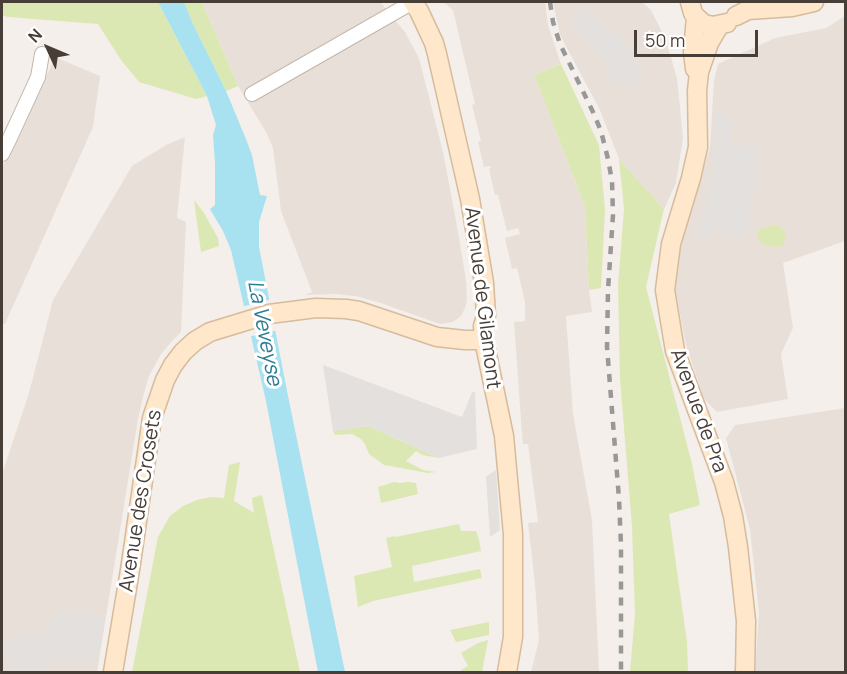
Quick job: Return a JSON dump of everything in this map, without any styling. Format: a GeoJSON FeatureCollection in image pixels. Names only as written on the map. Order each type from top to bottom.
{"type":"FeatureCollection","features":[{"type":"Feature","properties":{"kind":"street","name":"Avenue de Gilamont"},"geometry":{"type":"LineString","coordinates":[[252,94],[413,2],[429,31],[437,54],[470,199],[484,283],[486,310],[483,326],[484,340],[504,436],[512,522],[513,637],[507,672]]}},
{"type":"Feature","properties":{"kind":"street"},"geometry":{"type":"LineString","coordinates":[[693,9],[699,21],[709,26],[719,26],[727,24],[739,9],[792,6],[814,2]]}},
{"type":"Feature","properties":{"kind":"street","name":"Avenue de Pra"},"geometry":{"type":"LineString","coordinates":[[693,9],[694,61],[698,80],[698,147],[671,244],[665,290],[675,351],[724,482],[733,516],[746,621],[745,672]]}},
{"type":"Feature","properties":{"kind":"street","name":"Avenue de Pra"},"geometry":{"type":"LineString","coordinates":[[698,80],[705,51],[719,26]]}},
{"type":"Feature","properties":{"kind":"street"},"geometry":{"type":"LineString","coordinates":[[2,154],[38,78],[42,54]]}},
{"type":"Feature","properties":{"kind":"street","name":"Avenue des Crosets"},"geometry":{"type":"LineString","coordinates":[[113,672],[152,418],[159,395],[173,365],[195,341],[210,332],[269,314],[323,308],[359,311],[437,337],[484,340]]}},
{"type":"Feature","properties":{"kind":"shaded area"},"geometry":{"type":"Polygon","coordinates":[[[202,2],[380,2],[405,32],[419,58],[443,152],[466,280],[467,300],[461,316],[453,322],[440,324],[355,296],[305,295],[312,292],[281,211],[273,148],[238,86],[202,2]]]}},
{"type":"Feature","properties":{"kind":"shaded area"},"geometry":{"type":"Polygon","coordinates":[[[443,2],[545,2],[548,25],[561,64],[534,75],[585,207],[592,312],[566,316],[573,414],[592,520],[599,672],[531,672],[539,640],[528,523],[538,522],[528,444],[523,444],[514,322],[525,321],[525,302],[517,268],[512,269],[505,238],[520,234],[518,228],[507,231],[498,195],[495,195],[489,169],[491,166],[484,167],[478,142],[481,141],[472,105],[475,104],[453,10],[443,2]]]}},
{"type":"Feature","properties":{"kind":"shaded area"},"geometry":{"type":"Polygon","coordinates":[[[553,2],[642,2],[651,10],[665,38],[677,78],[683,138],[676,183],[664,209],[619,159],[600,110],[560,35],[553,2]]]}},
{"type":"Feature","properties":{"kind":"shaded area"},"geometry":{"type":"Polygon","coordinates":[[[588,9],[640,54],[642,88],[623,87],[620,81],[613,84],[600,54],[575,30],[571,17],[588,9]]]}},
{"type":"Feature","properties":{"kind":"shaded area"},"geometry":{"type":"Polygon","coordinates":[[[845,16],[845,241],[783,263],[793,328],[781,354],[788,399],[717,412],[704,399],[686,345],[675,289],[681,240],[710,147],[714,80],[718,64],[775,38],[826,28],[845,16]]]}},
{"type":"Feature","properties":{"kind":"shaded area"},"geometry":{"type":"Polygon","coordinates":[[[55,57],[100,76],[93,127],[5,324],[2,324],[2,166],[19,137],[55,57]]]}},
{"type":"Feature","properties":{"kind":"shaded area"},"geometry":{"type":"Polygon","coordinates":[[[717,112],[733,118],[731,145],[761,146],[756,184],[744,238],[715,229],[711,242],[695,238],[712,180],[717,112]]]}},
{"type":"Feature","properties":{"kind":"shaded area"},"geometry":{"type":"Polygon","coordinates":[[[185,137],[177,218],[186,222],[181,332],[161,354],[149,376],[144,393],[97,672],[2,672],[2,474],[29,393],[53,300],[132,166],[166,145],[185,137]]]}},
{"type":"Feature","properties":{"kind":"shaded area"},"geometry":{"type":"Polygon","coordinates":[[[323,365],[462,417],[472,392],[475,392],[477,449],[439,458],[368,426],[333,431],[323,365]]]}},
{"type":"Feature","properties":{"kind":"shaded area"},"geometry":{"type":"Polygon","coordinates":[[[845,408],[845,672],[755,672],[759,613],[750,529],[726,438],[735,425],[845,408]]]}},
{"type":"Feature","properties":{"kind":"shaded area"},"geometry":{"type":"Polygon","coordinates":[[[496,470],[500,530],[490,537],[486,477],[496,470]]]}},
{"type":"Feature","properties":{"kind":"shaded area"},"geometry":{"type":"Polygon","coordinates":[[[53,612],[105,617],[98,659],[87,663],[49,658],[46,672],[9,672],[5,642],[14,641],[13,632],[50,631],[53,612]]]}},
{"type":"Feature","properties":{"kind":"green space"},"geometry":{"type":"Polygon","coordinates":[[[2,2],[158,2],[207,96],[196,99],[139,82],[121,60],[98,24],[8,17],[2,15],[2,2]]]}},
{"type":"Feature","properties":{"kind":"green space"},"geometry":{"type":"Polygon","coordinates":[[[184,2],[202,2],[238,86],[226,91],[184,2]]]}},
{"type":"Feature","properties":{"kind":"green space"},"geometry":{"type":"Polygon","coordinates":[[[561,64],[599,145],[605,210],[601,288],[589,290],[585,207],[534,75],[561,64]]]}},
{"type":"Feature","properties":{"kind":"green space"},"geometry":{"type":"Polygon","coordinates":[[[619,159],[664,209],[646,287],[692,464],[700,505],[669,514],[687,642],[688,672],[630,672],[635,614],[632,527],[620,378],[618,285],[624,209],[619,159]]]}},
{"type":"Feature","properties":{"kind":"green space"},"geometry":{"type":"Polygon","coordinates":[[[194,200],[218,238],[219,246],[201,252],[194,200]]]}},
{"type":"Feature","properties":{"kind":"green space"},"geometry":{"type":"Polygon","coordinates":[[[775,225],[786,233],[782,246],[774,247],[759,241],[757,235],[760,228],[775,225]]]}},
{"type":"Feature","properties":{"kind":"green space"},"geometry":{"type":"Polygon","coordinates":[[[368,426],[439,458],[422,455],[416,451],[406,461],[423,470],[436,472],[428,473],[384,465],[369,454],[361,439],[352,434],[335,435],[333,431],[368,426]]]}},
{"type":"Feature","properties":{"kind":"green space"},"geometry":{"type":"Polygon","coordinates":[[[240,462],[234,501],[254,513],[252,498],[262,495],[300,672],[132,672],[158,537],[170,516],[183,506],[210,497],[224,498],[229,465],[240,462]]]}},
{"type":"Feature","properties":{"kind":"green space"},"geometry":{"type":"Polygon","coordinates":[[[394,482],[416,483],[418,494],[381,503],[378,487],[394,482]]]}},
{"type":"Feature","properties":{"kind":"green space"},"geometry":{"type":"Polygon","coordinates":[[[459,524],[461,531],[476,531],[481,551],[412,566],[414,582],[480,569],[482,578],[373,601],[358,607],[354,576],[392,567],[386,538],[459,524]]]}},
{"type":"Feature","properties":{"kind":"green space"},"geometry":{"type":"Polygon","coordinates":[[[489,622],[489,635],[456,642],[450,630],[489,622]]]}},
{"type":"Feature","properties":{"kind":"green space"},"geometry":{"type":"Polygon","coordinates":[[[488,640],[482,672],[461,672],[468,666],[461,653],[488,640]]]}},
{"type":"Feature","properties":{"kind":"water","name":"La Veveyse"},"geometry":{"type":"Polygon","coordinates":[[[158,2],[184,2],[246,139],[252,155],[260,195],[267,196],[259,222],[259,247],[345,672],[318,672],[266,401],[231,250],[210,209],[215,205],[213,135],[216,125],[207,96],[158,2]]]}},
{"type":"Feature","properties":{"kind":"pier"},"geometry":{"type":"Polygon","coordinates":[[[272,299],[278,330],[248,337],[241,307],[272,299]]]}},
{"type":"Feature","properties":{"kind":"railway"},"geometry":{"type":"LineString","coordinates":[[550,2],[560,44],[601,131],[612,181],[613,215],[607,347],[621,545],[621,672]]}}]}
